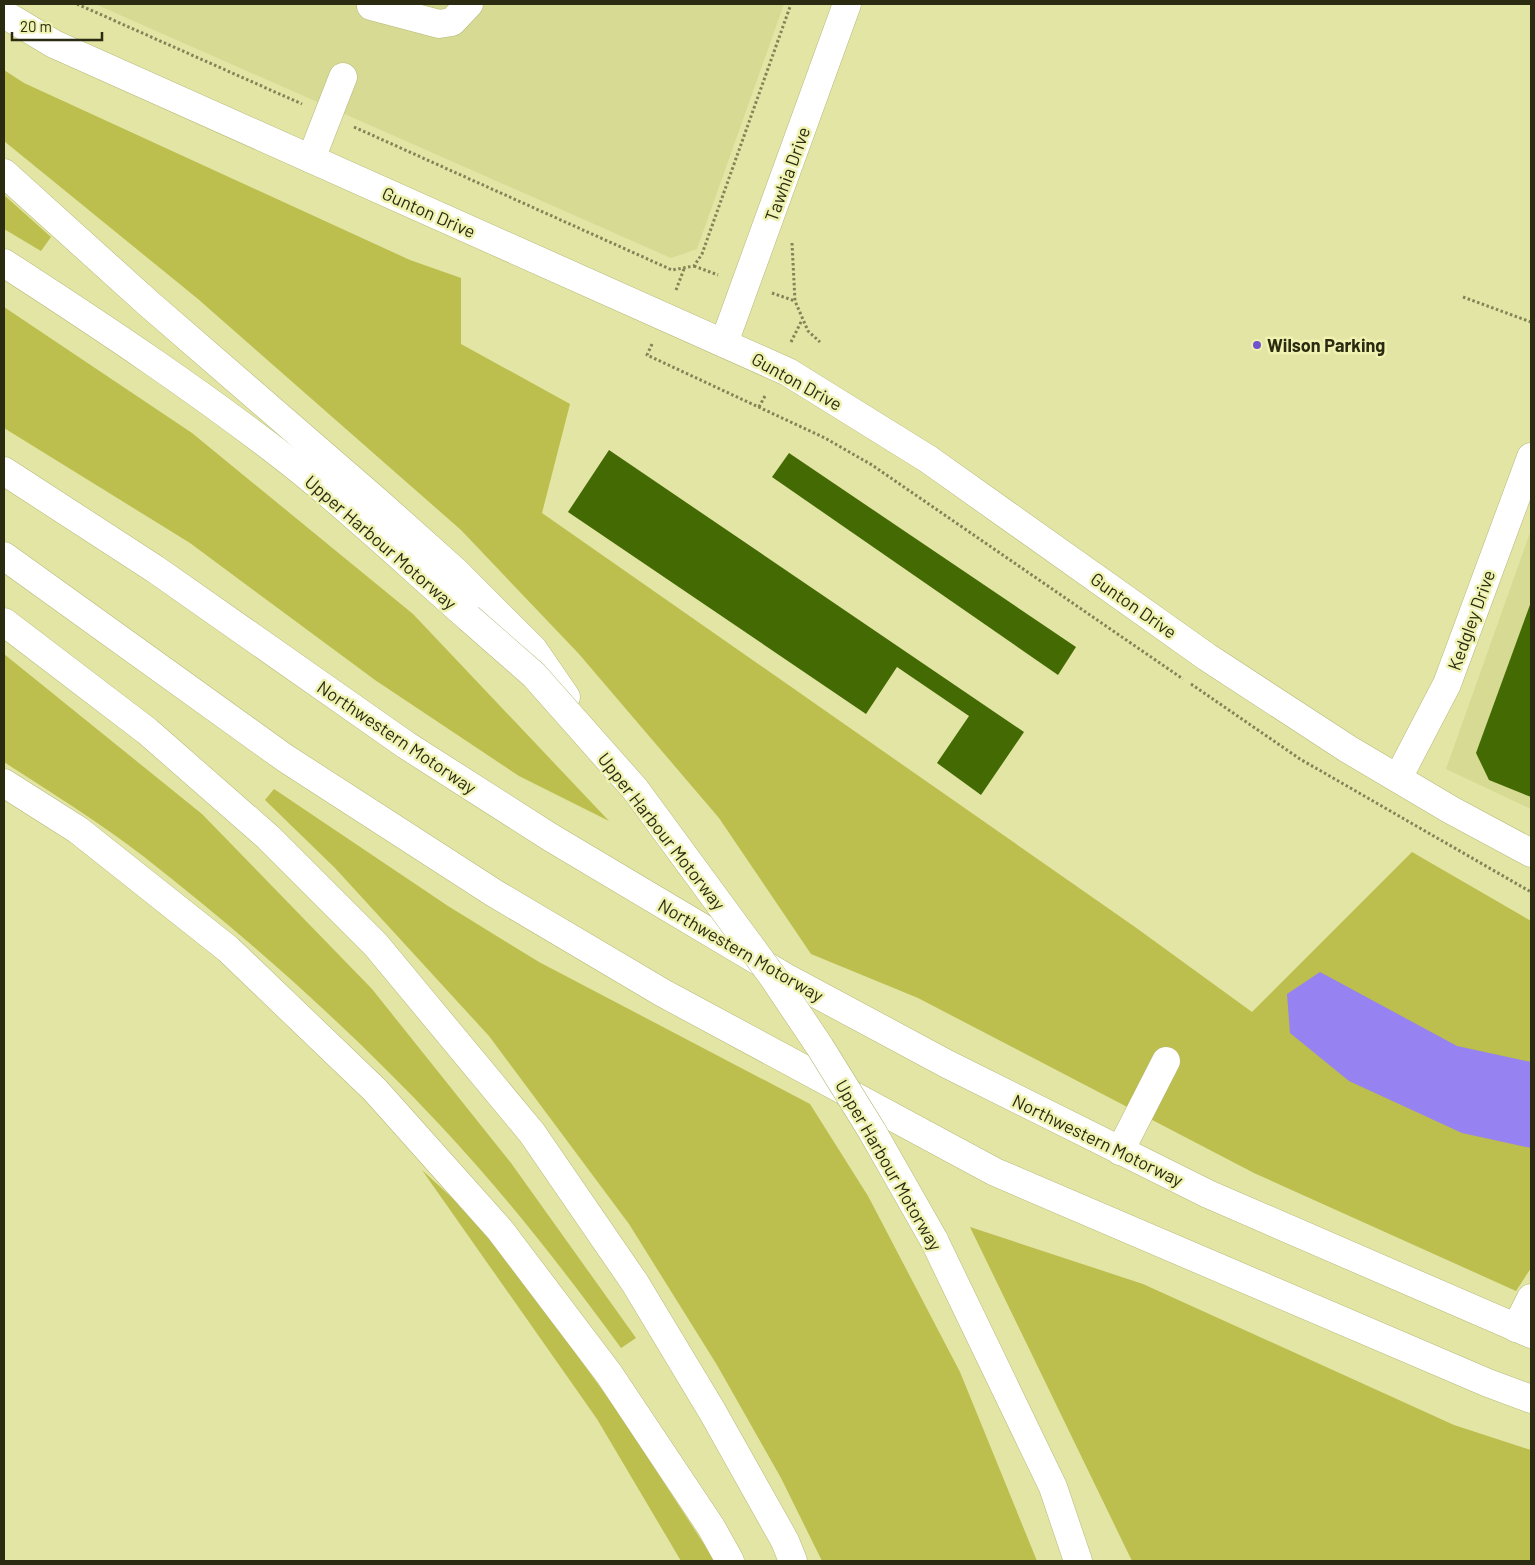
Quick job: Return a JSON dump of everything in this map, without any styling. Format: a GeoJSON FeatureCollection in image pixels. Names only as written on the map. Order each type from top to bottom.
{"type":"FeatureCollection","features":[{"type":"Feature","properties":{"kind":"main road"},"geometry":{"type":"LineString","coordinates":[[4,14],[11,4]]}},
{"type":"Feature","properties":{"kind":"main road"},"geometry":{"type":"LineString","coordinates":[[371,6],[439,24],[452,22],[469,4]]}},
{"type":"Feature","properties":{"kind":"main road","name":"Tawhia Drive"},"geometry":{"type":"LineString","coordinates":[[724,343],[847,4]]}},
{"type":"Feature","properties":{"kind":"main road","name":"Gunton Drive"},"geometry":{"type":"LineString","coordinates":[[4,14],[42,38],[724,343],[799,379],[928,459],[1207,657],[1348,749],[1451,810],[1531,854]]}},
{"type":"Feature","properties":{"kind":"main road"},"geometry":{"type":"LineString","coordinates":[[311,159],[343,77]]}},
{"type":"Feature","properties":{"kind":"main road"},"geometry":{"type":"LineString","coordinates":[[4,173],[148,303],[379,503],[478,610]]}},
{"type":"Feature","properties":{"kind":"main road","name":"Upper Harbour Motorway"},"geometry":{"type":"LineString","coordinates":[[4,263],[107,330],[221,410],[288,461],[357,518],[478,610],[635,789],[794,1008],[872,1131],[934,1240],[1053,1487],[1078,1561]]}},
{"type":"Feature","properties":{"kind":"main road","name":"Kedgley Drive"},"geometry":{"type":"LineString","coordinates":[[1398,778],[1447,684],[1531,457]]}},
{"type":"Feature","properties":{"kind":"main road","name":"Northwestern Motorway"},"geometry":{"type":"LineString","coordinates":[[4,471],[156,569],[406,746],[550,838],[785,976],[946,1064],[1208,1194],[1524,1331]]}},
{"type":"Feature","properties":{"kind":"main road"},"geometry":{"type":"LineString","coordinates":[[4,556],[285,758],[494,893],[663,993],[996,1172],[1470,1376],[1531,1399]]}},
{"type":"Feature","properties":{"kind":"main road"},"geometry":{"type":"LineString","coordinates":[[4,622],[147,731],[268,838],[376,945],[532,1133],[635,1283],[712,1411],[785,1541],[793,1561]]}},
{"type":"Feature","properties":{"kind":"main road"},"geometry":{"type":"LineString","coordinates":[[4,783],[78,830],[228,949],[375,1090],[500,1230],[609,1374],[711,1527],[730,1561]]}},
{"type":"Feature","properties":{"kind":"main road"},"geometry":{"type":"LineString","coordinates":[[1120,1151],[1166,1061]]}},
{"type":"Feature","properties":{"kind":"main road"},"geometry":{"type":"LineString","coordinates":[[1524,1331],[1531,1298]]}},
{"type":"Feature","properties":{"kind":"path"},"geometry":{"type":"LineString","coordinates":[[77,4],[672,270],[694,266],[706,270]]}},
{"type":"Feature","properties":{"kind":"path"},"geometry":{"type":"LineString","coordinates":[[694,266],[702,254],[791,4]]}},
{"type":"Feature","properties":{"kind":"path"},"geometry":{"type":"LineString","coordinates":[[677,286],[684,269]]}},
{"type":"Feature","properties":{"kind":"path"},"geometry":{"type":"LineString","coordinates":[[779,295],[795,301],[808,331],[820,342]]}},
{"type":"Feature","properties":{"kind":"path"},"geometry":{"type":"LineString","coordinates":[[1463,297],[1531,322]]}},
{"type":"Feature","properties":{"kind":"path"},"geometry":{"type":"LineString","coordinates":[[794,336],[802,320]]}},
{"type":"Feature","properties":{"kind":"path"},"geometry":{"type":"LineString","coordinates":[[653,343],[647,355],[825,438],[872,465],[1300,759],[1531,892]]}},
{"type":"Feature","properties":{"kind":"path"},"geometry":{"type":"LineString","coordinates":[[760,407],[765,394]]}},
{"type":"Feature","properties":{"kind":"shaded area"},"geometry":{"type":"Polygon","coordinates":[[[95,4],[784,4],[697,249],[671,258],[95,4]]]}},
{"type":"Feature","properties":{"kind":"shaded area"},"geometry":{"type":"Polygon","coordinates":[[[4,70],[24,83],[410,260],[461,278],[461,344],[570,404],[542,513],[1135,927],[1252,1012],[1412,852],[1531,921],[1531,1268],[1516,1291],[1254,1173],[918,998],[811,954],[719,818],[579,654],[461,530],[198,299],[4,141],[4,70]]]}},
{"type":"Feature","properties":{"kind":"shaded area"},"geometry":{"type":"Polygon","coordinates":[[[4,195],[51,237],[41,251],[4,229],[4,195]]]}},
{"type":"Feature","properties":{"kind":"shaded area"},"geometry":{"type":"Polygon","coordinates":[[[4,307],[192,433],[413,614],[609,821],[519,776],[375,680],[190,543],[4,428],[4,307]]]}},
{"type":"Feature","properties":{"kind":"shaded area"},"geometry":{"type":"Polygon","coordinates":[[[1531,530],[1531,809],[1446,769],[1531,530]]]}},
{"type":"Feature","properties":{"kind":"shaded area"},"geometry":{"type":"Polygon","coordinates":[[[4,654],[202,814],[372,989],[511,1163],[636,1338],[621,1348],[533,1233],[439,1124],[369,1053],[296,984],[221,919],[126,843],[4,762],[4,654]]]}},
{"type":"Feature","properties":{"kind":"shaded area"},"geometry":{"type":"Polygon","coordinates":[[[274,789],[448,906],[539,962],[810,1104],[868,1196],[960,1372],[1037,1561],[822,1561],[781,1478],[717,1365],[629,1224],[489,1036],[335,868],[265,800],[274,789]]]}},
{"type":"Feature","properties":{"kind":"shaded area"},"geometry":{"type":"Polygon","coordinates":[[[1320,972],[1457,1046],[1531,1062],[1531,1148],[1462,1133],[1349,1081],[1290,1033],[1287,994],[1320,972]]]}},
{"type":"Feature","properties":{"kind":"shaded area"},"geometry":{"type":"Polygon","coordinates":[[[422,1170],[476,1220],[501,1250],[616,1409],[715,1561],[681,1561],[597,1419],[422,1170]]]}},
{"type":"Feature","properties":{"kind":"shaded area"},"geometry":{"type":"Polygon","coordinates":[[[970,1227],[1143,1284],[1454,1425],[1531,1450],[1531,1561],[1132,1561],[970,1227]]]}},
{"type":"Feature","properties":{"kind":"building"},"geometry":{"type":"Polygon","coordinates":[[[609,450],[1024,732],[981,795],[937,763],[969,716],[897,667],[866,714],[568,512],[609,450]]]}},
{"type":"Feature","properties":{"kind":"building"},"geometry":{"type":"Polygon","coordinates":[[[789,453],[1076,647],[1058,675],[772,477],[789,453]]]}},
{"type":"Feature","properties":{"kind":"building"},"geometry":{"type":"Polygon","coordinates":[[[1531,602],[1531,797],[1489,780],[1476,753],[1531,602]]]}},
{"type":"Feature","properties":{"kind":"place","name":"Wilson Parking"},"geometry":{"type":"Point","coordinates":[1257,345]}}]}
